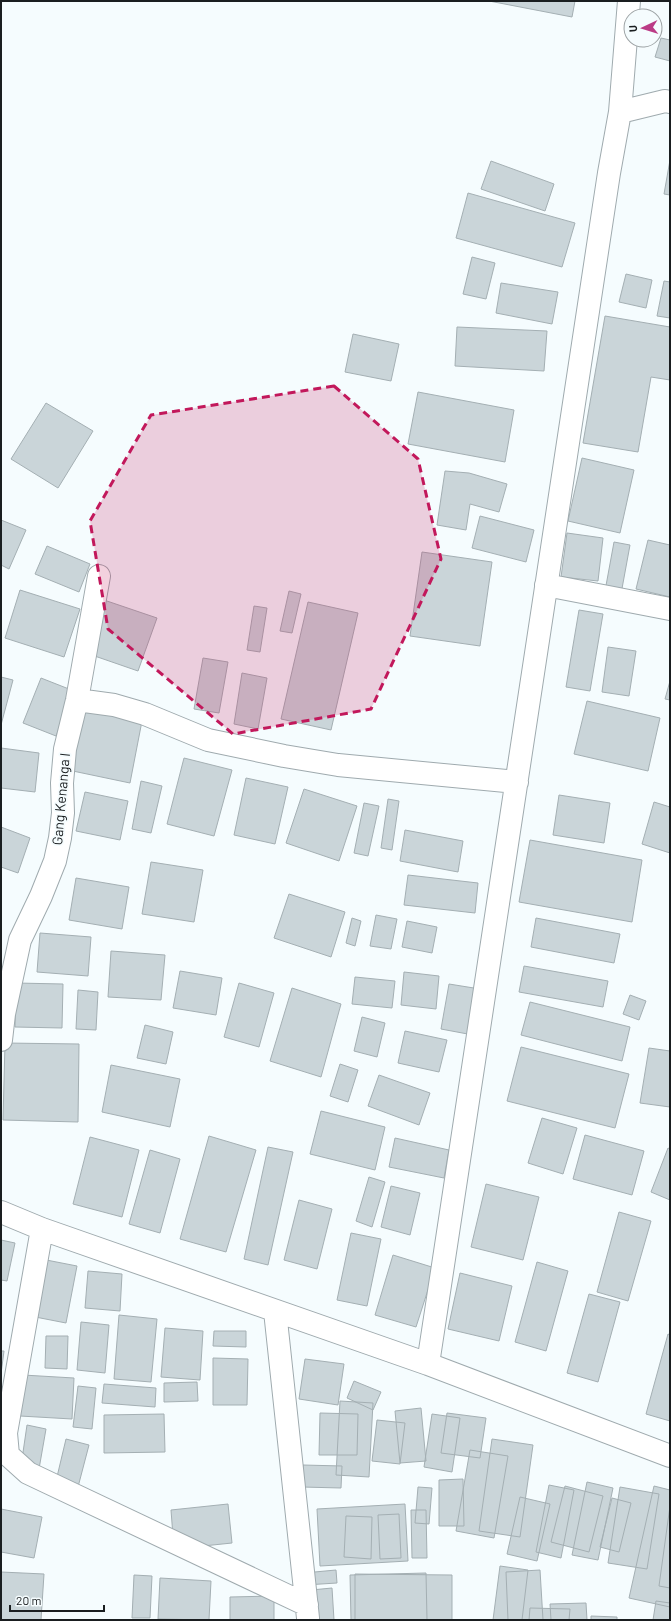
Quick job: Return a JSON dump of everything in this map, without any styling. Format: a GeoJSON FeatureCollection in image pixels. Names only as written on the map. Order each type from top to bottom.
{"type":"FeatureCollection","features":[{"type":"Feature","properties":{"kind":"street"},"geometry":{"type":"LineString","coordinates":[[428,1364],[546,585],[620,112],[629,1]]}},
{"type":"Feature","properties":{"kind":"street"},"geometry":{"type":"LineString","coordinates":[[620,112],[670,102]]}},
{"type":"Feature","properties":{"kind":"street","name":"Gang Kenanga I"},"geometry":{"type":"LineString","coordinates":[[1,1040],[4,1014],[20,940],[42,896],[55,861],[63,813],[62,783],[65,749],[77,700],[99,576]]}},
{"type":"Feature","properties":{"kind":"street"},"geometry":{"type":"LineString","coordinates":[[546,585],[670,609]]}},
{"type":"Feature","properties":{"kind":"street"},"geometry":{"type":"LineString","coordinates":[[77,700],[114,705],[145,714],[208,740],[284,756],[338,765],[517,782]]}},
{"type":"Feature","properties":{"kind":"street"},"geometry":{"type":"LineString","coordinates":[[1,1212],[42,1229],[428,1364],[670,1456]]}},
{"type":"Feature","properties":{"kind":"street"},"geometry":{"type":"LineString","coordinates":[[42,1229],[6,1433],[5,1458],[28,1473],[307,1613]]}},
{"type":"Feature","properties":{"kind":"street"},"geometry":{"type":"LineString","coordinates":[[275,1311],[307,1613]]}},
{"type":"Feature","properties":{"kind":"highlighted area"},"geometry":{"type":"Polygon","coordinates":[[[334,386],[418,459],[441,559],[371,709],[233,734],[108,629],[90,521],[151,415],[334,386]]]}},
{"type":"Feature","properties":{"kind":"building"},"geometry":{"type":"Polygon","coordinates":[[[489,1],[575,1],[572,17],[489,1]]]}},
{"type":"Feature","properties":{"kind":"building"},"geometry":{"type":"Polygon","coordinates":[[[663,38],[670,40],[670,61],[655,57],[658,48],[663,48],[663,38]]]}},
{"type":"Feature","properties":{"kind":"building"},"geometry":{"type":"Polygon","coordinates":[[[670,160],[670,195],[664,194],[670,160]]]}},
{"type":"Feature","properties":{"kind":"building"},"geometry":{"type":"Polygon","coordinates":[[[491,161],[554,184],[545,211],[481,189],[491,161]]]}},
{"type":"Feature","properties":{"kind":"building"},"geometry":{"type":"Polygon","coordinates":[[[468,193],[575,223],[562,267],[456,238],[468,193]]]}},
{"type":"Feature","properties":{"kind":"building"},"geometry":{"type":"Polygon","coordinates":[[[472,257],[495,263],[486,299],[463,294],[472,257]]]}},
{"type":"Feature","properties":{"kind":"building"},"geometry":{"type":"Polygon","coordinates":[[[626,274],[652,280],[646,308],[619,302],[626,274]]]}},
{"type":"Feature","properties":{"kind":"building"},"geometry":{"type":"Polygon","coordinates":[[[664,281],[670,282],[670,318],[657,316],[664,281]]]}},
{"type":"Feature","properties":{"kind":"building"},"geometry":{"type":"Polygon","coordinates":[[[501,283],[558,292],[552,324],[496,313],[501,283]]]}},
{"type":"Feature","properties":{"kind":"building"},"geometry":{"type":"Polygon","coordinates":[[[605,316],[670,327],[670,380],[651,377],[638,452],[583,443],[605,316]]]}},
{"type":"Feature","properties":{"kind":"building"},"geometry":{"type":"Polygon","coordinates":[[[457,327],[547,331],[544,371],[455,366],[457,327]]]}},
{"type":"Feature","properties":{"kind":"building"},"geometry":{"type":"Polygon","coordinates":[[[353,334],[399,344],[391,381],[345,372],[353,334]]]}},
{"type":"Feature","properties":{"kind":"building"},"geometry":{"type":"Polygon","coordinates":[[[418,392],[514,410],[505,462],[408,444],[418,392]]]}},
{"type":"Feature","properties":{"kind":"building"},"geometry":{"type":"Polygon","coordinates":[[[46,403],[93,431],[58,488],[11,459],[46,403]]]}},
{"type":"Feature","properties":{"kind":"building"},"geometry":{"type":"Polygon","coordinates":[[[582,458],[634,470],[620,533],[568,521],[582,458]]]}},
{"type":"Feature","properties":{"kind":"building"},"geometry":{"type":"Polygon","coordinates":[[[445,471],[469,473],[507,484],[499,512],[470,504],[466,530],[437,525],[445,471]]]}},
{"type":"Feature","properties":{"kind":"building"},"geometry":{"type":"Polygon","coordinates":[[[480,516],[534,530],[526,562],[472,548],[480,516]]]}},
{"type":"Feature","properties":{"kind":"building"},"geometry":{"type":"Polygon","coordinates":[[[1,520],[26,530],[9,569],[1,565],[1,520]]]}},
{"type":"Feature","properties":{"kind":"building"},"geometry":{"type":"Polygon","coordinates":[[[567,533],[603,538],[598,581],[561,577],[567,533]]]}},
{"type":"Feature","properties":{"kind":"building"},"geometry":{"type":"Polygon","coordinates":[[[648,540],[670,545],[670,597],[636,589],[648,540]]]}},
{"type":"Feature","properties":{"kind":"building"},"geometry":{"type":"Polygon","coordinates":[[[614,542],[630,545],[621,594],[605,591],[614,542]]]}},
{"type":"Feature","properties":{"kind":"building"},"geometry":{"type":"Polygon","coordinates":[[[47,546],[90,564],[79,592],[35,574],[47,546]]]}},
{"type":"Feature","properties":{"kind":"building"},"geometry":{"type":"Polygon","coordinates":[[[422,552],[492,562],[480,646],[410,636],[422,552]]]}},
{"type":"Feature","properties":{"kind":"building"},"geometry":{"type":"Polygon","coordinates":[[[20,590],[80,609],[64,657],[5,638],[20,590]]]}},
{"type":"Feature","properties":{"kind":"building"},"geometry":{"type":"Polygon","coordinates":[[[289,591],[301,594],[292,633],[280,631],[289,591]]]}},
{"type":"Feature","properties":{"kind":"building"},"geometry":{"type":"Polygon","coordinates":[[[104,600],[157,618],[138,671],[86,653],[104,600]]]}},
{"type":"Feature","properties":{"kind":"building"},"geometry":{"type":"Polygon","coordinates":[[[308,602],[358,613],[331,730],[281,719],[308,602]]]}},
{"type":"Feature","properties":{"kind":"building"},"geometry":{"type":"Polygon","coordinates":[[[254,606],[267,608],[260,652],[247,650],[254,606]]]}},
{"type":"Feature","properties":{"kind":"building"},"geometry":{"type":"Polygon","coordinates":[[[579,610],[603,614],[590,691],[566,687],[579,610]]]}},
{"type":"Feature","properties":{"kind":"building"},"geometry":{"type":"Polygon","coordinates":[[[608,647],[636,651],[629,696],[602,692],[608,647]]]}},
{"type":"Feature","properties":{"kind":"building"},"geometry":{"type":"Polygon","coordinates":[[[203,658],[228,662],[219,713],[194,709],[203,658]]]}},
{"type":"Feature","properties":{"kind":"building"},"geometry":{"type":"Polygon","coordinates":[[[242,673],[267,678],[258,729],[234,724],[242,673]]]}},
{"type":"Feature","properties":{"kind":"building"},"geometry":{"type":"Polygon","coordinates":[[[1,677],[13,680],[1,725],[1,677]]]}},
{"type":"Feature","properties":{"kind":"building"},"geometry":{"type":"Polygon","coordinates":[[[41,678],[74,691],[56,736],[23,723],[41,678]]]}},
{"type":"Feature","properties":{"kind":"building"},"geometry":{"type":"Polygon","coordinates":[[[670,681],[670,700],[665,699],[670,681]]]}},
{"type":"Feature","properties":{"kind":"building"},"geometry":{"type":"Polygon","coordinates":[[[587,701],[660,718],[648,771],[574,754],[587,701]]]}},
{"type":"Feature","properties":{"kind":"building"},"geometry":{"type":"Polygon","coordinates":[[[80,708],[142,721],[130,783],[68,770],[80,708]]]}},
{"type":"Feature","properties":{"kind":"building"},"geometry":{"type":"Polygon","coordinates":[[[1,748],[39,753],[35,792],[1,788],[1,748]]]}},
{"type":"Feature","properties":{"kind":"building"},"geometry":{"type":"Polygon","coordinates":[[[184,758],[232,770],[214,836],[167,824],[184,758]]]}},
{"type":"Feature","properties":{"kind":"building"},"geometry":{"type":"Polygon","coordinates":[[[246,778],[288,787],[275,844],[234,835],[246,778]]]}},
{"type":"Feature","properties":{"kind":"building"},"geometry":{"type":"Polygon","coordinates":[[[141,781],[162,786],[151,833],[132,829],[141,781]]]}},
{"type":"Feature","properties":{"kind":"building"},"geometry":{"type":"Polygon","coordinates":[[[304,789],[357,806],[339,861],[286,843],[304,789]]]}},
{"type":"Feature","properties":{"kind":"building"},"geometry":{"type":"Polygon","coordinates":[[[85,792],[128,801],[120,840],[76,831],[85,792]]]}},
{"type":"Feature","properties":{"kind":"building"},"geometry":{"type":"Polygon","coordinates":[[[559,795],[610,803],[604,843],[553,835],[559,795]]]}},
{"type":"Feature","properties":{"kind":"building"},"geometry":{"type":"Polygon","coordinates":[[[388,799],[399,801],[392,850],[381,848],[388,799]]]}},
{"type":"Feature","properties":{"kind":"building"},"geometry":{"type":"Polygon","coordinates":[[[654,802],[670,807],[670,853],[642,844],[654,802]]]}},
{"type":"Feature","properties":{"kind":"building"},"geometry":{"type":"Polygon","coordinates":[[[364,803],[379,806],[368,856],[354,853],[364,803]]]}},
{"type":"Feature","properties":{"kind":"building"},"geometry":{"type":"Polygon","coordinates":[[[1,827],[30,838],[18,873],[1,867],[1,827]]]}},
{"type":"Feature","properties":{"kind":"building"},"geometry":{"type":"Polygon","coordinates":[[[405,830],[463,841],[458,872],[400,861],[405,830]]]}},
{"type":"Feature","properties":{"kind":"building"},"geometry":{"type":"Polygon","coordinates":[[[530,840],[642,860],[632,922],[519,902],[530,840]]]}},
{"type":"Feature","properties":{"kind":"building"},"geometry":{"type":"Polygon","coordinates":[[[151,862],[203,870],[194,922],[142,914],[151,862]]]}},
{"type":"Feature","properties":{"kind":"building"},"geometry":{"type":"Polygon","coordinates":[[[408,875],[478,883],[475,913],[404,905],[408,875]]]}},
{"type":"Feature","properties":{"kind":"building"},"geometry":{"type":"Polygon","coordinates":[[[76,878],[129,887],[122,929],[69,920],[76,878]]]}},
{"type":"Feature","properties":{"kind":"building"},"geometry":{"type":"Polygon","coordinates":[[[289,894],[345,912],[331,957],[274,938],[289,894]]]}},
{"type":"Feature","properties":{"kind":"building"},"geometry":{"type":"Polygon","coordinates":[[[376,915],[397,919],[391,949],[370,946],[376,915]]]}},
{"type":"Feature","properties":{"kind":"building"},"geometry":{"type":"Polygon","coordinates":[[[352,918],[361,921],[355,946],[346,943],[352,918]]]}},
{"type":"Feature","properties":{"kind":"building"},"geometry":{"type":"Polygon","coordinates":[[[536,918],[620,934],[614,963],[531,947],[536,918]]]}},
{"type":"Feature","properties":{"kind":"building"},"geometry":{"type":"Polygon","coordinates":[[[407,921],[437,927],[432,953],[402,947],[407,921]]]}},
{"type":"Feature","properties":{"kind":"building"},"geometry":{"type":"Polygon","coordinates":[[[40,933],[91,937],[88,976],[37,972],[40,933]]]}},
{"type":"Feature","properties":{"kind":"building"},"geometry":{"type":"Polygon","coordinates":[[[111,951],[165,955],[161,1000],[108,997],[111,951]]]}},
{"type":"Feature","properties":{"kind":"building"},"geometry":{"type":"Polygon","coordinates":[[[524,966],[608,981],[603,1007],[519,992],[524,966]]]}},
{"type":"Feature","properties":{"kind":"building"},"geometry":{"type":"Polygon","coordinates":[[[180,971],[222,978],[216,1015],[173,1008],[180,971]]]}},
{"type":"Feature","properties":{"kind":"building"},"geometry":{"type":"Polygon","coordinates":[[[404,972],[439,976],[436,1009],[401,1005],[404,972]]]}},
{"type":"Feature","properties":{"kind":"building"},"geometry":{"type":"Polygon","coordinates":[[[355,977],[395,981],[392,1008],[352,1004],[355,977]]]}},
{"type":"Feature","properties":{"kind":"building"},"geometry":{"type":"Polygon","coordinates":[[[16,983],[63,984],[62,1028],[15,1027],[16,983]]]}},
{"type":"Feature","properties":{"kind":"building"},"geometry":{"type":"Polygon","coordinates":[[[239,983],[274,993],[259,1047],[224,1037],[239,983]]]}},
{"type":"Feature","properties":{"kind":"building"},"geometry":{"type":"Polygon","coordinates":[[[449,984],[480,989],[473,1035],[441,1029],[449,984]]]}},
{"type":"Feature","properties":{"kind":"building"},"geometry":{"type":"Polygon","coordinates":[[[292,988],[341,1004],[321,1077],[270,1061],[292,988]]]}},
{"type":"Feature","properties":{"kind":"building"},"geometry":{"type":"Polygon","coordinates":[[[78,990],[98,992],[96,1030],[76,1029],[78,990]]]}},
{"type":"Feature","properties":{"kind":"building"},"geometry":{"type":"Polygon","coordinates":[[[630,995],[646,1001],[639,1020],[623,1014],[630,995]]]}},
{"type":"Feature","properties":{"kind":"building"},"geometry":{"type":"Polygon","coordinates":[[[530,1002],[630,1027],[622,1061],[521,1035],[530,1002]]]}},
{"type":"Feature","properties":{"kind":"building"},"geometry":{"type":"Polygon","coordinates":[[[362,1017],[385,1023],[377,1057],[354,1051],[362,1017]]]}},
{"type":"Feature","properties":{"kind":"building"},"geometry":{"type":"Polygon","coordinates":[[[145,1025],[173,1032],[166,1064],[137,1058],[145,1025]]]}},
{"type":"Feature","properties":{"kind":"building"},"geometry":{"type":"Polygon","coordinates":[[[405,1031],[447,1040],[439,1072],[398,1063],[405,1031]]]}},
{"type":"Feature","properties":{"kind":"building"},"geometry":{"type":"Polygon","coordinates":[[[5,1043],[79,1044],[78,1122],[3,1120],[5,1043]]]}},
{"type":"Feature","properties":{"kind":"building"},"geometry":{"type":"Polygon","coordinates":[[[521,1047],[629,1074],[615,1128],[507,1101],[521,1047]]]}},
{"type":"Feature","properties":{"kind":"building"},"geometry":{"type":"Polygon","coordinates":[[[649,1048],[670,1051],[670,1107],[640,1103],[649,1048]]]}},
{"type":"Feature","properties":{"kind":"building"},"geometry":{"type":"Polygon","coordinates":[[[340,1064],[358,1070],[348,1102],[330,1096],[340,1064]]]}},
{"type":"Feature","properties":{"kind":"building"},"geometry":{"type":"Polygon","coordinates":[[[111,1065],[180,1079],[170,1127],[102,1112],[111,1065]]]}},
{"type":"Feature","properties":{"kind":"building"},"geometry":{"type":"Polygon","coordinates":[[[379,1075],[430,1093],[419,1125],[368,1106],[379,1075]]]}},
{"type":"Feature","properties":{"kind":"building"},"geometry":{"type":"Polygon","coordinates":[[[321,1111],[385,1127],[375,1170],[310,1154],[321,1111]]]}},
{"type":"Feature","properties":{"kind":"building"},"geometry":{"type":"Polygon","coordinates":[[[542,1118],[577,1128],[563,1174],[528,1163],[542,1118]]]}},
{"type":"Feature","properties":{"kind":"building"},"geometry":{"type":"Polygon","coordinates":[[[585,1135],[644,1151],[632,1195],[573,1179],[585,1135]]]}},
{"type":"Feature","properties":{"kind":"building"},"geometry":{"type":"Polygon","coordinates":[[[209,1136],[256,1150],[226,1252],[180,1239],[209,1136]]]}},
{"type":"Feature","properties":{"kind":"building"},"geometry":{"type":"Polygon","coordinates":[[[90,1137],[139,1150],[122,1217],[73,1204],[90,1137]]]}},
{"type":"Feature","properties":{"kind":"building"},"geometry":{"type":"Polygon","coordinates":[[[395,1138],[449,1150],[444,1178],[389,1167],[395,1138]]]}},
{"type":"Feature","properties":{"kind":"building"},"geometry":{"type":"Polygon","coordinates":[[[268,1147],[293,1152],[268,1265],[244,1259],[268,1147]]]}},
{"type":"Feature","properties":{"kind":"building"},"geometry":{"type":"Polygon","coordinates":[[[668,1148],[670,1149],[670,1200],[651,1192],[668,1148]]]}},
{"type":"Feature","properties":{"kind":"building"},"geometry":{"type":"Polygon","coordinates":[[[150,1150],[180,1159],[160,1233],[129,1224],[150,1150]]]}},
{"type":"Feature","properties":{"kind":"building"},"geometry":{"type":"Polygon","coordinates":[[[369,1177],[385,1182],[372,1227],[356,1221],[369,1177]]]}},
{"type":"Feature","properties":{"kind":"building"},"geometry":{"type":"Polygon","coordinates":[[[486,1184],[539,1197],[523,1260],[471,1247],[486,1184]]]}},
{"type":"Feature","properties":{"kind":"building"},"geometry":{"type":"Polygon","coordinates":[[[391,1186],[420,1193],[410,1235],[381,1227],[391,1186]]]}},
{"type":"Feature","properties":{"kind":"building"},"geometry":{"type":"Polygon","coordinates":[[[299,1200],[332,1209],[317,1269],[284,1260],[299,1200]]]}},
{"type":"Feature","properties":{"kind":"building"},"geometry":{"type":"Polygon","coordinates":[[[619,1212],[651,1221],[628,1301],[597,1292],[619,1212]]]}},
{"type":"Feature","properties":{"kind":"building"},"geometry":{"type":"Polygon","coordinates":[[[351,1233],[381,1239],[367,1306],[337,1300],[351,1233]]]}},
{"type":"Feature","properties":{"kind":"building"},"geometry":{"type":"Polygon","coordinates":[[[1,1240],[15,1243],[7,1281],[1,1280],[1,1240]]]}},
{"type":"Feature","properties":{"kind":"building"},"geometry":{"type":"Polygon","coordinates":[[[393,1255],[435,1268],[416,1327],[375,1315],[393,1255]]]}},
{"type":"Feature","properties":{"kind":"building"},"geometry":{"type":"Polygon","coordinates":[[[31,1257],[77,1266],[66,1323],[20,1314],[31,1257]]]}},
{"type":"Feature","properties":{"kind":"building"},"geometry":{"type":"Polygon","coordinates":[[[537,1262],[568,1271],[546,1351],[515,1342],[537,1262]]]}},
{"type":"Feature","properties":{"kind":"building"},"geometry":{"type":"Polygon","coordinates":[[[88,1271],[122,1274],[120,1311],[85,1308],[88,1271]]]}},
{"type":"Feature","properties":{"kind":"building"},"geometry":{"type":"Polygon","coordinates":[[[460,1273],[512,1286],[499,1341],[448,1329],[460,1273]]]}},
{"type":"Feature","properties":{"kind":"building"},"geometry":{"type":"Polygon","coordinates":[[[589,1294],[620,1302],[598,1382],[567,1373],[589,1294]]]}},
{"type":"Feature","properties":{"kind":"building"},"geometry":{"type":"Polygon","coordinates":[[[119,1315],[157,1319],[151,1382],[114,1379],[119,1315]]]}},
{"type":"Feature","properties":{"kind":"building"},"geometry":{"type":"Polygon","coordinates":[[[81,1322],[109,1325],[105,1373],[77,1370],[81,1322]]]}},
{"type":"Feature","properties":{"kind":"building"},"geometry":{"type":"Polygon","coordinates":[[[165,1328],[203,1331],[200,1380],[161,1377],[165,1328]]]}},
{"type":"Feature","properties":{"kind":"building"},"geometry":{"type":"Polygon","coordinates":[[[214,1331],[246,1331],[246,1347],[213,1346],[214,1331]]]}},
{"type":"Feature","properties":{"kind":"building"},"geometry":{"type":"Polygon","coordinates":[[[668,1334],[670,1335],[670,1421],[646,1414],[668,1334]]]}},
{"type":"Feature","properties":{"kind":"building"},"geometry":{"type":"Polygon","coordinates":[[[46,1336],[68,1336],[67,1369],[45,1368],[46,1336]]]}},
{"type":"Feature","properties":{"kind":"building"},"geometry":{"type":"Polygon","coordinates":[[[1,1351],[4,1351],[1,1374],[1,1351]]]}},
{"type":"Feature","properties":{"kind":"building"},"geometry":{"type":"Polygon","coordinates":[[[213,1358],[248,1359],[247,1405],[213,1405],[213,1358]]]}},
{"type":"Feature","properties":{"kind":"building"},"geometry":{"type":"Polygon","coordinates":[[[305,1359],[344,1364],[338,1405],[299,1399],[305,1359]]]}},
{"type":"Feature","properties":{"kind":"building"},"geometry":{"type":"Polygon","coordinates":[[[23,1375],[74,1378],[72,1419],[20,1416],[23,1375]]]}},
{"type":"Feature","properties":{"kind":"building"},"geometry":{"type":"Polygon","coordinates":[[[354,1381],[381,1392],[373,1410],[347,1398],[354,1381]]]}},
{"type":"Feature","properties":{"kind":"building"},"geometry":{"type":"Polygon","coordinates":[[[197,1382],[198,1401],[164,1402],[164,1383],[197,1382]]]}},
{"type":"Feature","properties":{"kind":"building"},"geometry":{"type":"Polygon","coordinates":[[[104,1384],[156,1388],[155,1407],[102,1403],[104,1384]]]}},
{"type":"Feature","properties":{"kind":"building"},"geometry":{"type":"Polygon","coordinates":[[[78,1386],[96,1388],[92,1429],[73,1427],[78,1386]]]}},
{"type":"Feature","properties":{"kind":"building"},"geometry":{"type":"Polygon","coordinates":[[[340,1401],[373,1403],[369,1477],[336,1475],[340,1401]]]}},
{"type":"Feature","properties":{"kind":"building"},"geometry":{"type":"Polygon","coordinates":[[[421,1408],[426,1461],[400,1463],[395,1411],[421,1408]]]}},
{"type":"Feature","properties":{"kind":"building"},"geometry":{"type":"Polygon","coordinates":[[[320,1413],[358,1414],[357,1455],[319,1455],[320,1413]]]}},
{"type":"Feature","properties":{"kind":"building"},"geometry":{"type":"Polygon","coordinates":[[[447,1413],[486,1418],[480,1458],[441,1453],[447,1413]]]}},
{"type":"Feature","properties":{"kind":"building"},"geometry":{"type":"Polygon","coordinates":[[[164,1414],[165,1452],[104,1453],[104,1415],[164,1414]]]}},
{"type":"Feature","properties":{"kind":"building"},"geometry":{"type":"Polygon","coordinates":[[[432,1414],[460,1418],[452,1472],[424,1467],[432,1414]]]}},
{"type":"Feature","properties":{"kind":"building"},"geometry":{"type":"Polygon","coordinates":[[[377,1420],[405,1423],[400,1464],[372,1461],[377,1420]]]}},
{"type":"Feature","properties":{"kind":"building"},"geometry":{"type":"Polygon","coordinates":[[[27,1425],[46,1429],[39,1469],[21,1466],[27,1425]]]}},
{"type":"Feature","properties":{"kind":"building"},"geometry":{"type":"Polygon","coordinates":[[[66,1439],[89,1445],[78,1487],[56,1481],[66,1439]]]}},
{"type":"Feature","properties":{"kind":"building"},"geometry":{"type":"Polygon","coordinates":[[[492,1439],[533,1445],[520,1537],[479,1531],[492,1439]]]}},
{"type":"Feature","properties":{"kind":"building"},"geometry":{"type":"Polygon","coordinates":[[[470,1450],[508,1456],[494,1538],[456,1531],[470,1450]]]}},
{"type":"Feature","properties":{"kind":"building"},"geometry":{"type":"Polygon","coordinates":[[[303,1465],[342,1466],[341,1488],[302,1487],[303,1465]]]}},
{"type":"Feature","properties":{"kind":"building"},"geometry":{"type":"Polygon","coordinates":[[[463,1479],[464,1526],[439,1526],[439,1480],[463,1479]]]}},
{"type":"Feature","properties":{"kind":"building"},"geometry":{"type":"Polygon","coordinates":[[[587,1482],[613,1488],[598,1560],[572,1555],[587,1482]]]}},
{"type":"Feature","properties":{"kind":"building"},"geometry":{"type":"Polygon","coordinates":[[[549,1485],[574,1490],[561,1558],[536,1552],[549,1485]]]}},
{"type":"Feature","properties":{"kind":"building"},"geometry":{"type":"Polygon","coordinates":[[[565,1486],[603,1496],[589,1552],[551,1542],[565,1486]]]}},
{"type":"Feature","properties":{"kind":"building"},"geometry":{"type":"Polygon","coordinates":[[[654,1486],[670,1490],[670,1607],[629,1598],[654,1486]]]}},
{"type":"Feature","properties":{"kind":"building"},"geometry":{"type":"Polygon","coordinates":[[[418,1487],[432,1488],[429,1524],[415,1523],[418,1487]]]}},
{"type":"Feature","properties":{"kind":"building"},"geometry":{"type":"Polygon","coordinates":[[[620,1487],[659,1494],[647,1569],[608,1563],[620,1487]]]}},
{"type":"Feature","properties":{"kind":"building"},"geometry":{"type":"Polygon","coordinates":[[[520,1497],[550,1504],[537,1561],[507,1554],[520,1497]]]}},
{"type":"Feature","properties":{"kind":"building"},"geometry":{"type":"Polygon","coordinates":[[[612,1498],[631,1503],[619,1552],[600,1547],[612,1498]]]}},
{"type":"Feature","properties":{"kind":"building"},"geometry":{"type":"Polygon","coordinates":[[[228,1504],[232,1543],[174,1549],[171,1510],[228,1504]]]}},
{"type":"Feature","properties":{"kind":"building"},"geometry":{"type":"Polygon","coordinates":[[[405,1504],[408,1561],[320,1566],[317,1509],[405,1504]]]}},
{"type":"Feature","properties":{"kind":"building"},"geometry":{"type":"Polygon","coordinates":[[[670,1506],[670,1588],[659,1586],[670,1506]]]}},
{"type":"Feature","properties":{"kind":"building"},"geometry":{"type":"Polygon","coordinates":[[[1,1509],[42,1517],[34,1558],[1,1552],[1,1509]]]}},
{"type":"Feature","properties":{"kind":"building"},"geometry":{"type":"Polygon","coordinates":[[[411,1510],[426,1510],[427,1558],[412,1558],[411,1510]]]}},
{"type":"Feature","properties":{"kind":"building"},"geometry":{"type":"Polygon","coordinates":[[[399,1514],[401,1558],[380,1559],[378,1515],[399,1514]]]}},
{"type":"Feature","properties":{"kind":"building"},"geometry":{"type":"Polygon","coordinates":[[[346,1516],[372,1517],[371,1559],[344,1557],[346,1516]]]}},
{"type":"Feature","properties":{"kind":"building"},"geometry":{"type":"Polygon","coordinates":[[[500,1566],[528,1570],[522,1620],[493,1620],[500,1566]]]}},
{"type":"Feature","properties":{"kind":"building"},"geometry":{"type":"Polygon","coordinates":[[[336,1570],[337,1583],[305,1585],[304,1573],[336,1570]]]}},
{"type":"Feature","properties":{"kind":"building"},"geometry":{"type":"Polygon","coordinates":[[[540,1570],[543,1620],[508,1620],[506,1572],[540,1570]]]}},
{"type":"Feature","properties":{"kind":"building"},"geometry":{"type":"Polygon","coordinates":[[[1,1572],[44,1574],[41,1620],[1,1620],[1,1572]]]}},
{"type":"Feature","properties":{"kind":"building"},"geometry":{"type":"Polygon","coordinates":[[[426,1573],[427,1620],[351,1620],[350,1575],[426,1573]]]}},
{"type":"Feature","properties":{"kind":"building"},"geometry":{"type":"Polygon","coordinates":[[[355,1574],[452,1575],[452,1620],[355,1620],[355,1574]]]}},
{"type":"Feature","properties":{"kind":"building"},"geometry":{"type":"Polygon","coordinates":[[[134,1575],[152,1576],[150,1618],[132,1618],[134,1575]]]}},
{"type":"Feature","properties":{"kind":"building"},"geometry":{"type":"Polygon","coordinates":[[[160,1578],[211,1581],[209,1620],[158,1619],[160,1578]]]}},
{"type":"Feature","properties":{"kind":"building"},"geometry":{"type":"Polygon","coordinates":[[[332,1588],[334,1620],[304,1620],[301,1591],[332,1588]]]}},
{"type":"Feature","properties":{"kind":"building"},"geometry":{"type":"Polygon","coordinates":[[[274,1596],[274,1620],[230,1620],[230,1597],[274,1596]]]}},
{"type":"Feature","properties":{"kind":"building"},"geometry":{"type":"Polygon","coordinates":[[[656,1601],[670,1603],[670,1620],[653,1620],[656,1601]]]}},
{"type":"Feature","properties":{"kind":"building"},"geometry":{"type":"Polygon","coordinates":[[[586,1603],[587,1620],[551,1620],[550,1604],[586,1603]]]}},
{"type":"Feature","properties":{"kind":"building"},"geometry":{"type":"Polygon","coordinates":[[[530,1608],[570,1609],[569,1620],[529,1620],[530,1608]]]}},
{"type":"Feature","properties":{"kind":"building"},"geometry":{"type":"Polygon","coordinates":[[[591,1616],[617,1617],[617,1620],[591,1620],[591,1616]]]}}]}
